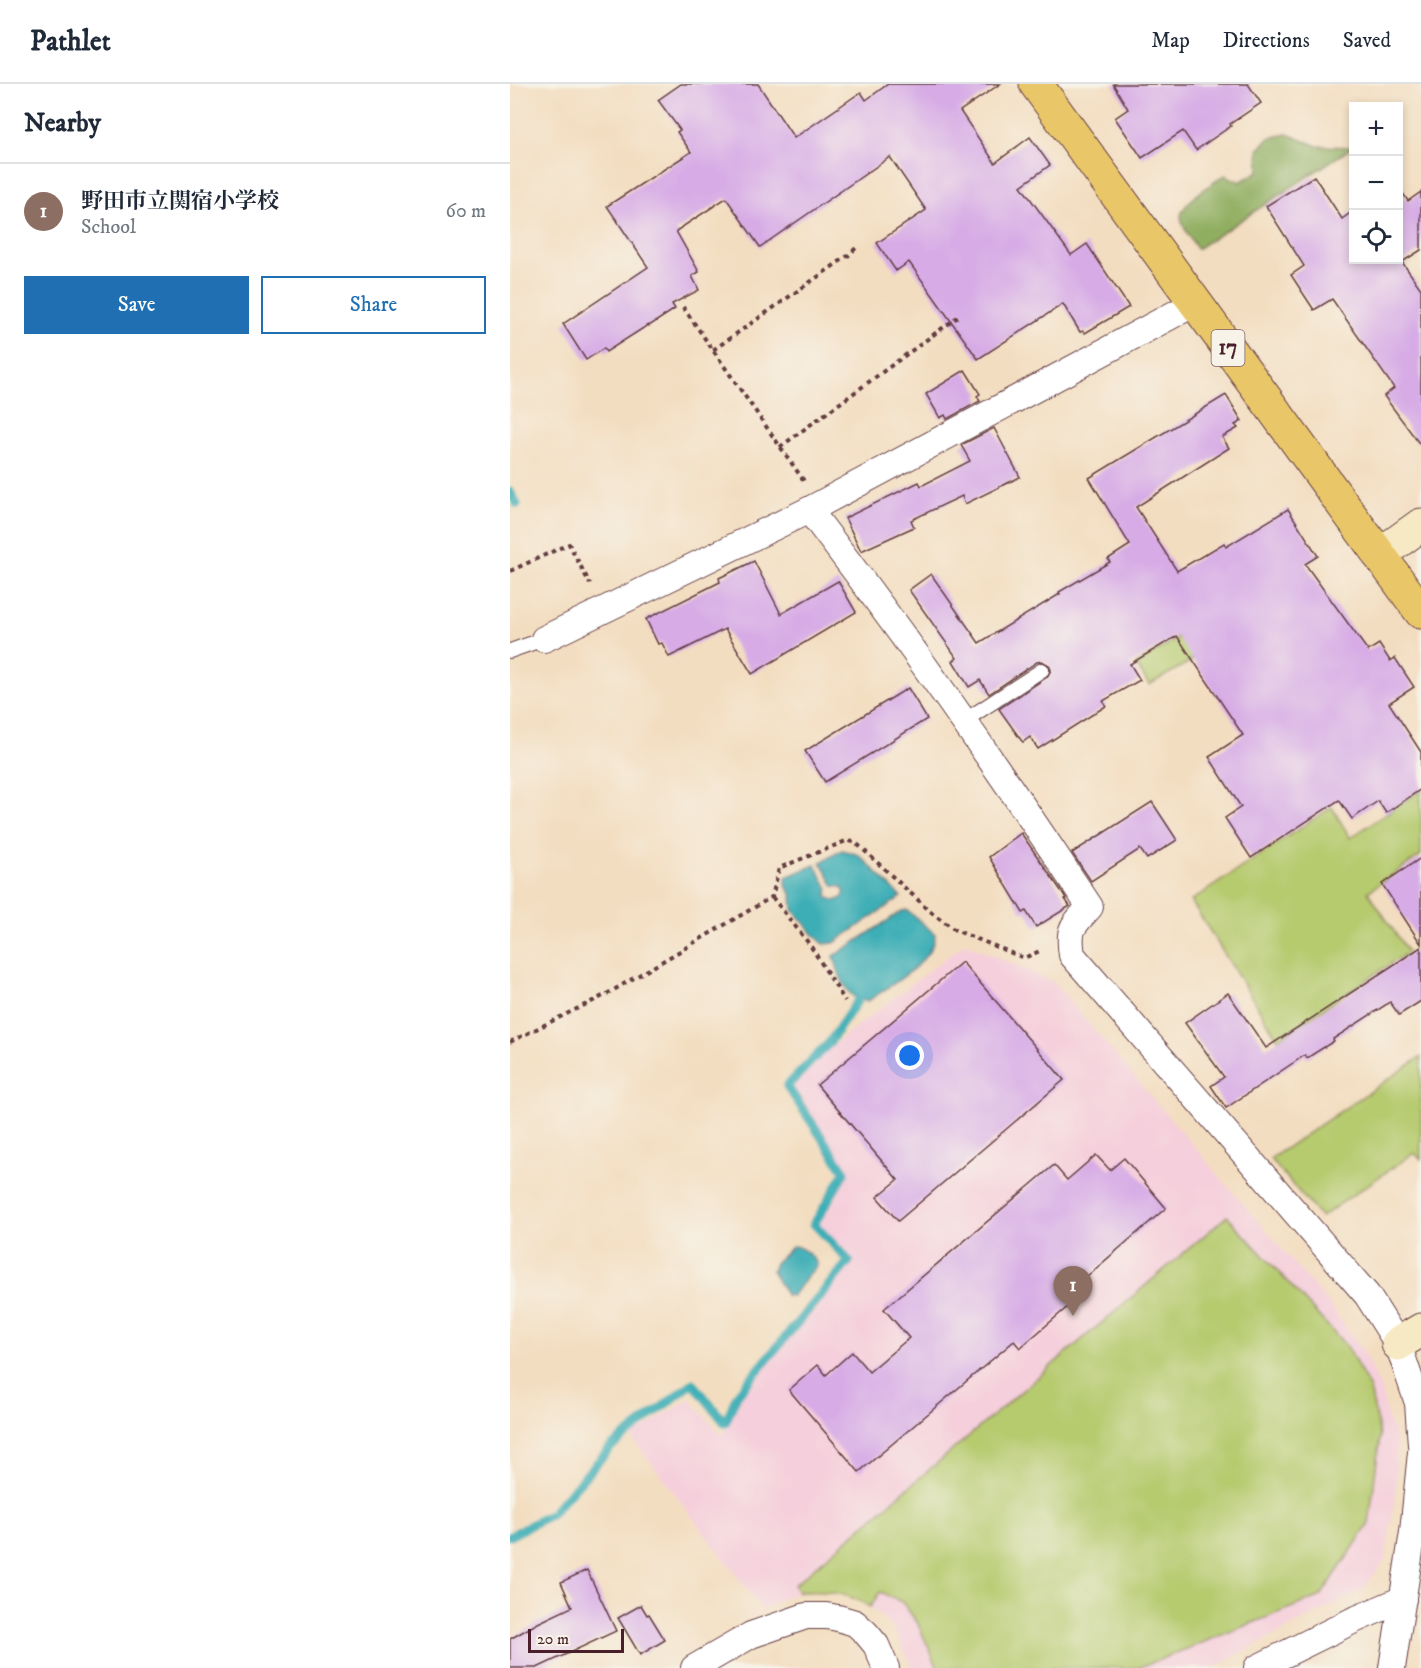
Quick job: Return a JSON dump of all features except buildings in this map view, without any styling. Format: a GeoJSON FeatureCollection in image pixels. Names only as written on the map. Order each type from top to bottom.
{"type":"FeatureCollection","features":[{"type":"Feature","properties":{"kind":"main road","name":"17"},"geometry":{"type":"LineString","coordinates":[[1036,84],[1421,612]]}},
{"type":"Feature","properties":{"kind":"street"},"geometry":{"type":"LineString","coordinates":[[544,639],[815,507],[1196,303]]}},
{"type":"Feature","properties":{"kind":"street"},"geometry":{"type":"LineString","coordinates":[[815,507],[1005,778],[1090,908],[1076,923],[1069,936],[1072,955],[1367,1295],[1410,1337],[1420,1406],[1421,1445]]}},
{"type":"Feature","properties":{"kind":"street"},"geometry":{"type":"LineString","coordinates":[[1379,555],[1421,525]]}},
{"type":"Feature","properties":{"kind":"street"},"geometry":{"type":"LineString","coordinates":[[1392,1668],[1413,1532],[1421,1452]]}},
{"type":"Feature","properties":{"kind":"street"},"geometry":{"type":"LineString","coordinates":[[1257,1668],[1354,1620],[1403,1599]]}},
{"type":"Feature","properties":{"kind":"street"},"geometry":{"type":"LineString","coordinates":[[694,1668],[751,1635],[806,1616],[826,1616],[838,1617],[855,1623],[876,1645],[886,1668]]}},
{"type":"Feature","properties":{"kind":"lane"},"geometry":{"type":"LineString","coordinates":[[510,651],[544,639]]}},
{"type":"Feature","properties":{"kind":"lane"},"geometry":{"type":"LineString","coordinates":[[964,721],[1042,670]]}},
{"type":"Feature","properties":{"kind":"path"},"geometry":{"type":"LineString","coordinates":[[713,351],[849,255],[858,246]]}},
{"type":"Feature","properties":{"kind":"path"},"geometry":{"type":"LineString","coordinates":[[682,307],[780,447],[815,507]]}},
{"type":"Feature","properties":{"kind":"path"},"geometry":{"type":"LineString","coordinates":[[780,447],[959,316]]}},
{"type":"Feature","properties":{"kind":"path"},"geometry":{"type":"LineString","coordinates":[[510,571],[569,544],[603,610]]}},
{"type":"Feature","properties":{"kind":"path"},"geometry":{"type":"LineString","coordinates":[[510,1042],[605,995],[772,897],[779,868],[846,841],[855,842],[930,911],[955,930],[1024,958],[1069,936]]}},
{"type":"Feature","properties":{"kind":"path"},"geometry":{"type":"LineString","coordinates":[[772,897],[810,945],[844,1001]]}},
{"type":"Feature","properties":{"kind":"shaded area"},"geometry":{"type":"Polygon","coordinates":[[[965,943],[1053,982],[1328,1303],[1363,1351],[1380,1386],[1390,1427],[1393,1428],[1396,1447],[1396,1492],[1385,1560],[1364,1589],[1212,1668],[913,1668],[893,1627],[861,1601],[833,1591],[799,1592],[780,1599],[763,1610],[631,1436],[690,1399],[722,1436],[740,1397],[854,1262],[817,1223],[848,1173],[792,1086],[828,1049],[965,943]]]}},
{"type":"Feature","properties":{"kind":"green space"},"geometry":{"type":"Polygon","coordinates":[[[1287,134],[1317,146],[1349,147],[1349,150],[1197,249],[1185,230],[1181,218],[1182,212],[1191,200],[1225,175],[1240,182],[1259,171],[1258,150],[1269,138],[1287,134]]]}},
{"type":"Feature","properties":{"kind":"green space"},"geometry":{"type":"Polygon","coordinates":[[[1272,615],[1149,685],[1136,664],[1177,639],[1173,630],[1272,615]]]}},
{"type":"Feature","properties":{"kind":"green space"},"geometry":{"type":"Polygon","coordinates":[[[1421,790],[1421,855],[1368,892],[1408,952],[1278,1039],[1191,901],[1332,807],[1350,838],[1421,790]]]}},
{"type":"Feature","properties":{"kind":"green space"},"geometry":{"type":"Polygon","coordinates":[[[1421,1057],[1421,1159],[1414,1153],[1321,1217],[1270,1159],[1421,1057]]]}},
{"type":"Feature","properties":{"kind":"green space"},"geometry":{"type":"Polygon","coordinates":[[[1227,1216],[1348,1348],[1370,1389],[1380,1436],[1369,1524],[1321,1596],[1138,1668],[938,1668],[917,1622],[902,1602],[880,1592],[870,1607],[853,1598],[836,1593],[798,1592],[794,1585],[1227,1216]]]}},
{"type":"Feature","properties":{"kind":"water"},"geometry":{"type":"Polygon","coordinates":[[[842,850],[859,855],[901,897],[834,943],[824,944],[793,910],[792,895],[786,886],[786,877],[815,865],[828,888],[827,897],[835,901],[840,899],[844,890],[842,887],[834,886],[821,862],[842,850]]]}},
{"type":"Feature","properties":{"kind":"water"},"geometry":{"type":"Polygon","coordinates":[[[907,910],[935,934],[933,944],[927,954],[919,964],[898,981],[868,1001],[854,997],[845,986],[834,956],[902,911],[907,910]]]}},
{"type":"Feature","properties":{"kind":"water"},"geometry":{"type":"Polygon","coordinates":[[[793,1246],[807,1252],[817,1265],[792,1296],[786,1295],[772,1271],[775,1263],[793,1246]]]}},
{"type":"Feature","properties":{"kind":"waterway"},"geometry":{"type":"LineString","coordinates":[[510,492],[517,504]]}},
{"type":"Feature","properties":{"kind":"waterway"},"geometry":{"type":"LineString","coordinates":[[510,1536],[551,1514],[612,1446],[693,1383],[725,1423],[737,1395],[849,1261],[814,1224],[845,1172],[787,1086],[829,1043],[858,1000]]}},
{"type":"Feature","properties":{"kind":"place","name":"野田市立関宿小学校"},"geometry":{"type":"Point","coordinates":[1073,1316]}}]}
